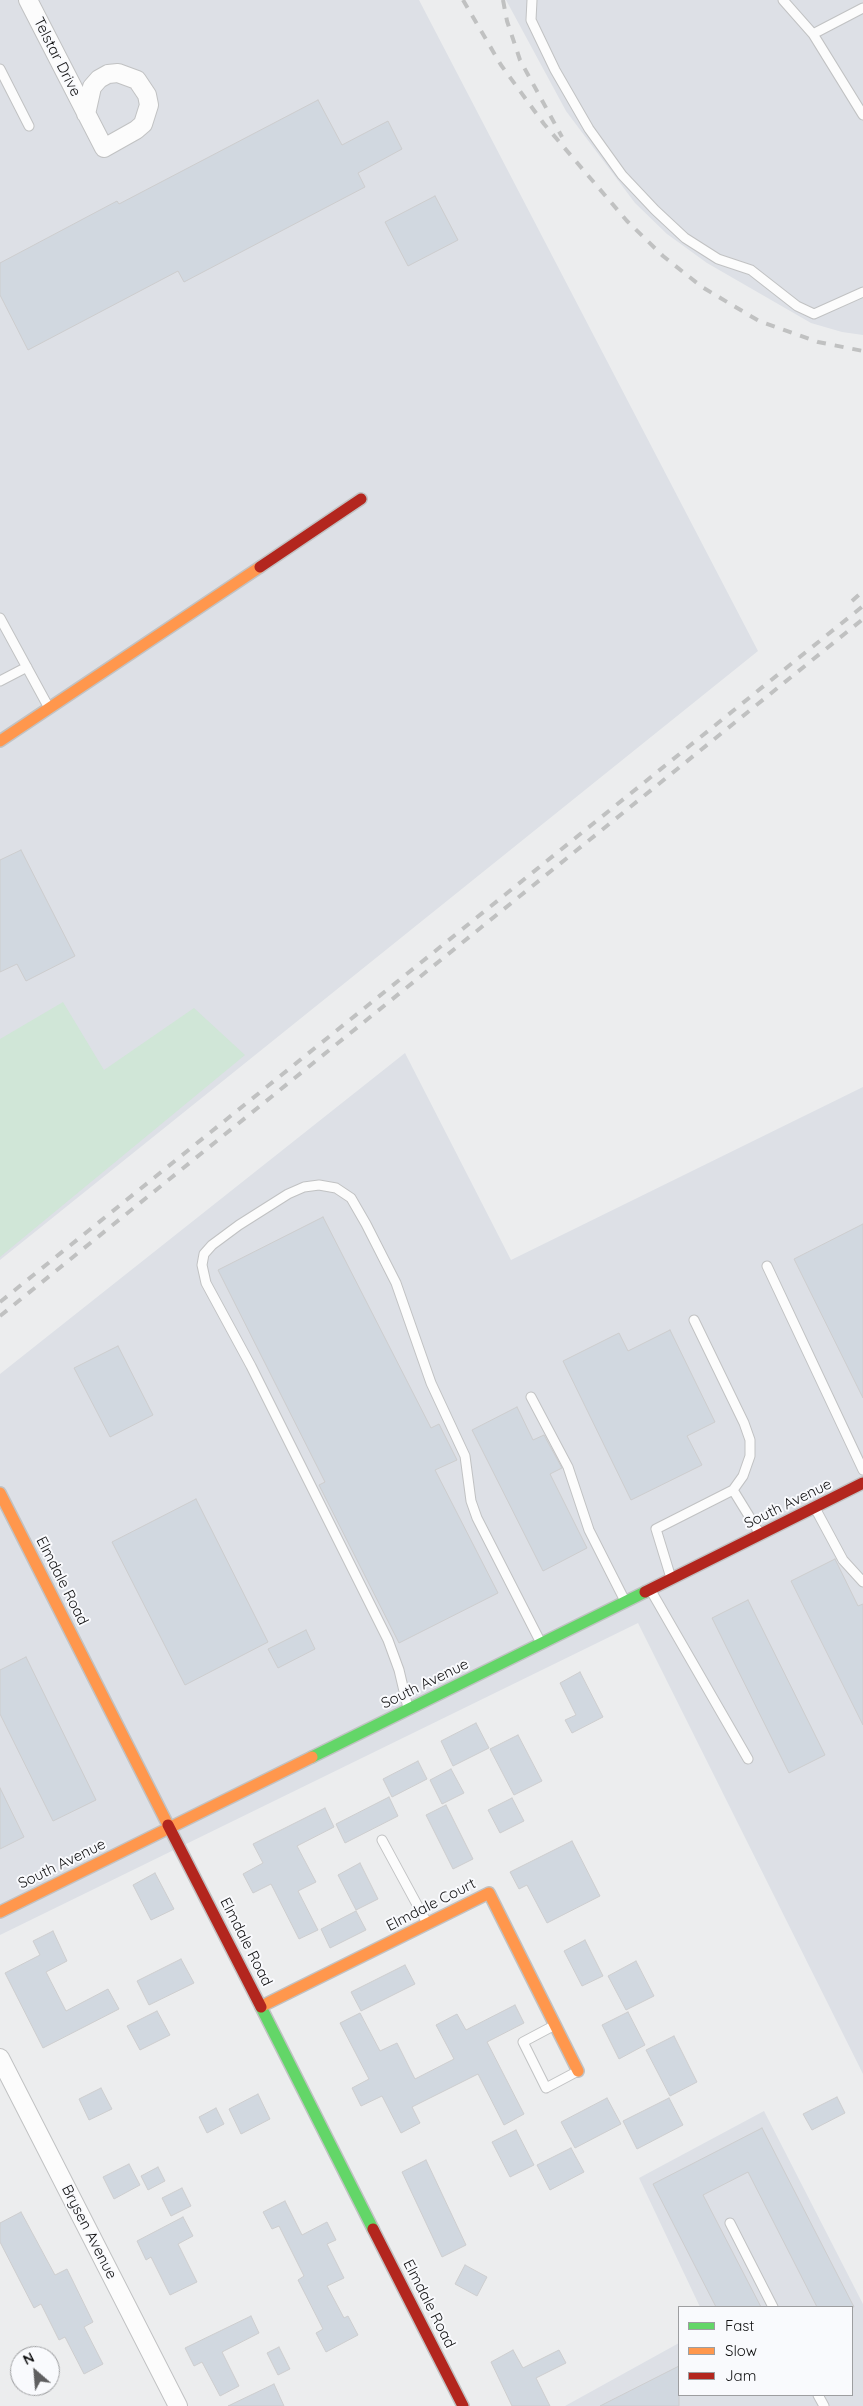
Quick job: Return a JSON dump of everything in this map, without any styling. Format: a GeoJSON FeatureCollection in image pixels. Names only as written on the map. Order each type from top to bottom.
{"type":"FeatureCollection","features":[{"type":"Feature","properties":{"kind":"street","name":"Telstar Drive"},"geometry":{"type":"LineString","coordinates":[[28,0],[86,114]]}},
{"type":"Feature","properties":{"kind":"street"},"geometry":{"type":"LineString","coordinates":[[0,741],[361,499]]}},
{"type":"Feature","properties":{"kind":"street","name":"South Avenue"},"geometry":{"type":"LineString","coordinates":[[0,1912],[863,1483]]}},
{"type":"Feature","properties":{"kind":"street","name":"Elmdale Road"},"geometry":{"type":"LineString","coordinates":[[0,1493],[262,2006],[463,2406]]}},
{"type":"Feature","properties":{"kind":"street","name":"Elmdale Court"},"geometry":{"type":"LineString","coordinates":[[262,2006],[489,1893],[578,2071]]}},
{"type":"Feature","properties":{"kind":"street","name":"Brysen Avenue"},"geometry":{"type":"LineString","coordinates":[[0,2058],[178,2406]]}},
{"type":"Feature","properties":{"kind":"lane"},"geometry":{"type":"LineString","coordinates":[[532,0],[531,20],[555,70],[589,129],[622,175],[654,210],[685,238],[718,259],[751,270],[797,306],[814,314],[863,292]]}},
{"type":"Feature","properties":{"kind":"lane"},"geometry":{"type":"LineString","coordinates":[[784,0],[813,34],[863,114]]}},
{"type":"Feature","properties":{"kind":"lane"},"geometry":{"type":"LineString","coordinates":[[813,34],[863,8]]}},
{"type":"Feature","properties":{"kind":"lane"},"geometry":{"type":"LineString","coordinates":[[0,69],[29,126]]}},
{"type":"Feature","properties":{"kind":"lane"},"geometry":{"type":"LineString","coordinates":[[0,618],[49,708]]}},
{"type":"Feature","properties":{"kind":"lane"},"geometry":{"type":"LineString","coordinates":[[0,681],[27,667]]}},
{"type":"Feature","properties":{"kind":"lane"},"geometry":{"type":"LineString","coordinates":[[408,1709],[399,1670],[388,1640],[251,1366],[206,1283],[202,1265],[204,1254],[212,1245],[239,1225],[288,1194],[304,1187],[319,1185],[336,1188],[351,1198],[366,1224],[396,1283],[432,1383],[465,1456],[471,1501],[477,1518],[541,1643]]}},
{"type":"Feature","properties":{"kind":"lane"},"geometry":{"type":"LineString","coordinates":[[767,1266],[863,1470]]}},
{"type":"Feature","properties":{"kind":"lane"},"geometry":{"type":"LineString","coordinates":[[671,1579],[656,1529],[733,1490],[743,1476],[750,1456],[750,1440],[744,1422],[694,1320]]}},
{"type":"Feature","properties":{"kind":"lane"},"geometry":{"type":"LineString","coordinates":[[531,1396],[568,1467],[589,1530],[625,1601]]}},
{"type":"Feature","properties":{"kind":"lane"},"geometry":{"type":"LineString","coordinates":[[733,1490],[760,1535]]}},
{"type":"Feature","properties":{"kind":"lane"},"geometry":{"type":"LineString","coordinates":[[814,1507],[843,1560],[863,1582]]}},
{"type":"Feature","properties":{"kind":"lane"},"geometry":{"type":"LineString","coordinates":[[650,1589],[748,1760]]}},
{"type":"Feature","properties":{"kind":"lane"},"geometry":{"type":"LineString","coordinates":[[382,1840],[427,1924]]}},
{"type":"Feature","properties":{"kind":"lane"},"geometry":{"type":"LineString","coordinates":[[556,2025],[522,2042],[546,2088],[578,2071]]}},
{"type":"Feature","properties":{"kind":"lane"},"geometry":{"type":"LineString","coordinates":[[730,2223],[772,2306]]}},
{"type":"Feature","properties":{"kind":"shaded area"},"geometry":{"type":"Polygon","coordinates":[[[0,0],[419,0],[758,651],[0,1260],[0,0]]]}},
{"type":"Feature","properties":{"kind":"shaded area"},"geometry":{"type":"Polygon","coordinates":[[[506,0],[863,0],[863,335],[842,332],[811,323],[707,263],[667,234],[635,203],[566,111],[506,0]]]}},
{"type":"Feature","properties":{"kind":"shaded area"},"geometry":{"type":"Polygon","coordinates":[[[405,1053],[511,1260],[863,1087],[863,2074],[638,1623],[0,1935],[0,1374],[405,1053]]]}},
{"type":"Feature","properties":{"kind":"shaded area"},"geometry":{"type":"Polygon","coordinates":[[[764,2111],[863,2304],[863,2406],[565,2406],[678,2344],[678,2396],[853,2396],[853,2306],[700,2306],[639,2178],[764,2111]]]}},
{"type":"Feature","properties":{"kind":"green space"},"geometry":{"type":"Polygon","coordinates":[[[63,1002],[104,1070],[194,1008],[245,1055],[0,1257],[0,1039],[63,1002]]]}},
{"type":"Feature","properties":{"kind":"building"},"geometry":{"type":"Polygon","coordinates":[[[318,100],[342,145],[388,121],[402,149],[358,173],[365,187],[184,282],[178,271],[28,350],[0,295],[0,263],[117,201],[119,204],[318,100]]]}},
{"type":"Feature","properties":{"kind":"building"},"geometry":{"type":"Polygon","coordinates":[[[435,196],[458,240],[408,266],[385,222],[435,196]]]}},
{"type":"Feature","properties":{"kind":"building"},"geometry":{"type":"Polygon","coordinates":[[[21,850],[75,956],[26,981],[17,964],[0,972],[0,860],[21,850]]]}},
{"type":"Feature","properties":{"kind":"building"},"geometry":{"type":"Polygon","coordinates":[[[323,1217],[431,1428],[439,1424],[457,1460],[435,1470],[498,1593],[399,1643],[319,1485],[325,1482],[218,1270],[323,1217]]]}},
{"type":"Feature","properties":{"kind":"building"},"geometry":{"type":"Polygon","coordinates":[[[863,1224],[863,1398],[794,1259],[863,1224]]]}},
{"type":"Feature","properties":{"kind":"building"},"geometry":{"type":"Polygon","coordinates":[[[670,1330],[715,1422],[687,1436],[702,1465],[631,1500],[563,1361],[619,1333],[628,1351],[670,1330]]]}},
{"type":"Feature","properties":{"kind":"building"},"geometry":{"type":"Polygon","coordinates":[[[118,1346],[153,1415],[110,1437],[74,1368],[118,1346]]]}},
{"type":"Feature","properties":{"kind":"building"},"geometry":{"type":"Polygon","coordinates":[[[517,1407],[533,1440],[544,1435],[562,1468],[550,1474],[587,1548],[543,1571],[472,1430],[517,1407]]]}},
{"type":"Feature","properties":{"kind":"building"},"geometry":{"type":"Polygon","coordinates":[[[196,1499],[268,1642],[185,1685],[112,1542],[196,1499]]]}},
{"type":"Feature","properties":{"kind":"building"},"geometry":{"type":"Polygon","coordinates":[[[835,1559],[858,1606],[863,1604],[863,1725],[791,1581],[835,1559]]]}},
{"type":"Feature","properties":{"kind":"building"},"geometry":{"type":"Polygon","coordinates":[[[748,1600],[825,1755],[789,1773],[712,1618],[748,1600]]]}},
{"type":"Feature","properties":{"kind":"building"},"geometry":{"type":"Polygon","coordinates":[[[306,1630],[315,1649],[278,1668],[268,1649],[306,1630]]]}},
{"type":"Feature","properties":{"kind":"building"},"geometry":{"type":"Polygon","coordinates":[[[26,1657],[96,1800],[53,1821],[0,1714],[0,1670],[26,1657]]]}},
{"type":"Feature","properties":{"kind":"building"},"geometry":{"type":"Polygon","coordinates":[[[580,1672],[603,1717],[572,1733],[565,1720],[576,1715],[560,1683],[580,1672]]]}},
{"type":"Feature","properties":{"kind":"building"},"geometry":{"type":"Polygon","coordinates":[[[476,1723],[489,1748],[453,1766],[441,1741],[476,1723]]]}},
{"type":"Feature","properties":{"kind":"building"},"geometry":{"type":"Polygon","coordinates":[[[518,1735],[542,1781],[514,1795],[490,1749],[518,1735]]]}},
{"type":"Feature","properties":{"kind":"building"},"geometry":{"type":"Polygon","coordinates":[[[418,1761],[427,1779],[392,1797],[383,1779],[418,1761]]]}},
{"type":"Feature","properties":{"kind":"building"},"geometry":{"type":"Polygon","coordinates":[[[451,1769],[464,1793],[442,1804],[430,1780],[451,1769]]]}},
{"type":"Feature","properties":{"kind":"building"},"geometry":{"type":"Polygon","coordinates":[[[0,1788],[24,1837],[0,1849],[0,1788]]]}},
{"type":"Feature","properties":{"kind":"building"},"geometry":{"type":"Polygon","coordinates":[[[389,1797],[398,1816],[345,1843],[336,1824],[389,1797]]]}},
{"type":"Feature","properties":{"kind":"building"},"geometry":{"type":"Polygon","coordinates":[[[512,1798],[524,1821],[500,1833],[488,1810],[512,1798]]]}},
{"type":"Feature","properties":{"kind":"building"},"geometry":{"type":"Polygon","coordinates":[[[446,1805],[473,1859],[453,1869],[426,1815],[446,1805]]]}},
{"type":"Feature","properties":{"kind":"building"},"geometry":{"type":"Polygon","coordinates":[[[325,1808],[334,1827],[297,1846],[316,1882],[298,1891],[318,1930],[299,1939],[271,1884],[253,1893],[243,1874],[263,1863],[253,1844],[325,1808]]]}},
{"type":"Feature","properties":{"kind":"building"},"geometry":{"type":"Polygon","coordinates":[[[572,1841],[600,1896],[547,1923],[527,1885],[519,1889],[510,1872],[572,1841]]]}},
{"type":"Feature","properties":{"kind":"building"},"geometry":{"type":"Polygon","coordinates":[[[360,1863],[378,1899],[356,1910],[338,1875],[360,1863]]]}},
{"type":"Feature","properties":{"kind":"building"},"geometry":{"type":"Polygon","coordinates":[[[155,1873],[174,1909],[151,1920],[133,1885],[155,1873]]]}},
{"type":"Feature","properties":{"kind":"building"},"geometry":{"type":"Polygon","coordinates":[[[356,1911],[366,1930],[330,1948],[321,1929],[356,1911]]]}},
{"type":"Feature","properties":{"kind":"building"},"geometry":{"type":"Polygon","coordinates":[[[53,1931],[67,1961],[46,1972],[66,2011],[108,1989],[119,2009],[43,2048],[5,1973],[40,1955],[33,1941],[53,1931]]]}},
{"type":"Feature","properties":{"kind":"building"},"geometry":{"type":"Polygon","coordinates":[[[585,1940],[603,1976],[582,1986],[564,1951],[585,1940]]]}},
{"type":"Feature","properties":{"kind":"building"},"geometry":{"type":"Polygon","coordinates":[[[181,1959],[194,1983],[149,2005],[137,1981],[181,1959]]]}},
{"type":"Feature","properties":{"kind":"building"},"geometry":{"type":"Polygon","coordinates":[[[636,1961],[654,1996],[626,2010],[608,1976],[636,1961]]]}},
{"type":"Feature","properties":{"kind":"building"},"geometry":{"type":"Polygon","coordinates":[[[405,1965],[415,1984],[361,2011],[351,1992],[405,1965]]]}},
{"type":"Feature","properties":{"kind":"building"},"geometry":{"type":"Polygon","coordinates":[[[515,2005],[524,2023],[487,2042],[524,2114],[504,2125],[478,2074],[412,2107],[420,2123],[401,2133],[382,2096],[361,2106],[352,2088],[369,2079],[340,2023],[360,2013],[380,2051],[397,2043],[415,2079],[454,2059],[436,2025],[457,2014],[466,2030],[515,2005]]]}},
{"type":"Feature","properties":{"kind":"building"},"geometry":{"type":"Polygon","coordinates":[[[157,2011],[170,2035],[140,2050],[127,2026],[157,2011]]]}},
{"type":"Feature","properties":{"kind":"building"},"geometry":{"type":"Polygon","coordinates":[[[628,2012],[645,2045],[619,2059],[602,2025],[628,2012]]]}},
{"type":"Feature","properties":{"kind":"building"},"geometry":{"type":"Polygon","coordinates":[[[674,2036],[697,2082],[670,2096],[646,2050],[674,2036]]]}},
{"type":"Feature","properties":{"kind":"building"},"geometry":{"type":"Polygon","coordinates":[[[101,2088],[112,2109],[89,2120],[79,2099],[101,2088]]]}},
{"type":"Feature","properties":{"kind":"building"},"geometry":{"type":"Polygon","coordinates":[[[258,2094],[270,2119],[241,2134],[229,2109],[258,2094]]]}},
{"type":"Feature","properties":{"kind":"building"},"geometry":{"type":"Polygon","coordinates":[[[837,2097],[845,2113],[812,2130],[803,2114],[837,2097]]]}},
{"type":"Feature","properties":{"kind":"building"},"geometry":{"type":"Polygon","coordinates":[[[607,2098],[621,2124],[575,2148],[561,2122],[607,2098]]]}},
{"type":"Feature","properties":{"kind":"building"},"geometry":{"type":"Polygon","coordinates":[[[669,2098],[683,2125],[637,2149],[623,2121],[669,2098]]]}},
{"type":"Feature","properties":{"kind":"building"},"geometry":{"type":"Polygon","coordinates":[[[216,2108],[224,2124],[207,2133],[199,2117],[216,2108]]]}},
{"type":"Feature","properties":{"kind":"building"},"geometry":{"type":"Polygon","coordinates":[[[762,2128],[854,2307],[816,2306],[748,2172],[703,2195],[760,2306],[715,2306],[653,2184],[762,2128]]]}},
{"type":"Feature","properties":{"kind":"building"},"geometry":{"type":"Polygon","coordinates":[[[516,2130],[534,2165],[510,2177],[492,2142],[516,2130]]]}},
{"type":"Feature","properties":{"kind":"building"},"geometry":{"type":"Polygon","coordinates":[[[571,2148],[584,2172],[550,2190],[537,2165],[571,2148]]]}},
{"type":"Feature","properties":{"kind":"building"},"geometry":{"type":"Polygon","coordinates":[[[426,2160],[466,2245],[442,2257],[402,2172],[426,2160]]]}},
{"type":"Feature","properties":{"kind":"building"},"geometry":{"type":"Polygon","coordinates":[[[129,2164],[140,2185],[114,2199],[103,2177],[129,2164]]]}},
{"type":"Feature","properties":{"kind":"building"},"geometry":{"type":"Polygon","coordinates":[[[158,2167],[165,2181],[148,2190],[141,2176],[158,2167]]]}},
{"type":"Feature","properties":{"kind":"building"},"geometry":{"type":"Polygon","coordinates":[[[182,2188],[191,2206],[171,2216],[162,2198],[182,2188]]]}},
{"type":"Feature","properties":{"kind":"building"},"geometry":{"type":"Polygon","coordinates":[[[285,2201],[302,2235],[327,2222],[336,2240],[327,2244],[344,2278],[327,2286],[344,2318],[348,2316],[358,2335],[326,2352],[316,2333],[323,2329],[298,2280],[304,2276],[279,2226],[272,2229],[263,2212],[285,2201]]]}},
{"type":"Feature","properties":{"kind":"building"},"geometry":{"type":"Polygon","coordinates":[[[21,2212],[55,2275],[67,2269],[93,2322],[84,2327],[103,2364],[84,2374],[65,2337],[59,2340],[41,2304],[34,2308],[0,2242],[0,2223],[21,2212]]]}},
{"type":"Feature","properties":{"kind":"building"},"geometry":{"type":"Polygon","coordinates":[[[183,2217],[193,2236],[178,2244],[197,2282],[170,2295],[151,2257],[146,2260],[137,2241],[183,2217]]]}},
{"type":"Feature","properties":{"kind":"building"},"geometry":{"type":"Polygon","coordinates":[[[465,2265],[487,2277],[477,2296],[455,2284],[465,2265]]]}},
{"type":"Feature","properties":{"kind":"building"},"geometry":{"type":"Polygon","coordinates":[[[251,2316],[259,2333],[222,2352],[239,2386],[220,2396],[202,2362],[194,2366],[185,2348],[251,2316]]]}},
{"type":"Feature","properties":{"kind":"building"},"geometry":{"type":"Polygon","coordinates":[[[279,2347],[290,2369],[278,2375],[267,2353],[279,2347]]]}},
{"type":"Feature","properties":{"kind":"building"},"geometry":{"type":"Polygon","coordinates":[[[513,2350],[523,2368],[559,2350],[566,2363],[536,2378],[550,2406],[512,2406],[491,2362],[513,2350]]]}},
{"type":"Feature","properties":{"kind":"building"},"geometry":{"type":"Polygon","coordinates":[[[678,2367],[679,2406],[600,2406],[678,2367]]]}},
{"type":"Feature","properties":{"kind":"building"},"geometry":{"type":"Polygon","coordinates":[[[274,2384],[284,2406],[228,2406],[274,2384]]]}},
{"type":"Feature","properties":{"kind":"railway"},"geometry":{"type":"LineString","coordinates":[[463,0],[501,65],[544,124],[627,221],[663,256],[702,287],[759,321],[818,342],[863,351]]}},
{"type":"Feature","properties":{"kind":"railway"},"geometry":{"type":"LineString","coordinates":[[503,0],[507,21],[520,60],[562,137]]}},
{"type":"Feature","properties":{"kind":"railway"},"geometry":{"type":"LineString","coordinates":[[852,601],[863,591]]}},
{"type":"Feature","properties":{"kind":"railway"},"geometry":{"type":"LineString","coordinates":[[0,1302],[863,606]]}},
{"type":"Feature","properties":{"kind":"railway"},"geometry":{"type":"LineString","coordinates":[[0,1316],[863,619]]}},
{"type":"Feature","properties":{"kind":"traffic: fast"},"geometry":{"type":"LineString","coordinates":[[312,1757],[645,1592]]}},
{"type":"Feature","properties":{"kind":"traffic: fast"},"geometry":{"type":"LineString","coordinates":[[261,2007],[373,2229]]}},
{"type":"Feature","properties":{"kind":"traffic: slow"},"geometry":{"type":"LineString","coordinates":[[0,741],[260,567]]}},
{"type":"Feature","properties":{"kind":"traffic: slow"},"geometry":{"type":"LineString","coordinates":[[0,1493],[168,1825]]}},
{"type":"Feature","properties":{"kind":"traffic: slow"},"geometry":{"type":"LineString","coordinates":[[0,1912],[312,1757]]}},
{"type":"Feature","properties":{"kind":"traffic: slow"},"geometry":{"type":"LineString","coordinates":[[262,2006],[489,1893],[578,2071]]}},
{"type":"Feature","properties":{"kind":"traffic: jam"},"geometry":{"type":"LineString","coordinates":[[260,567],[361,499]]}},
{"type":"Feature","properties":{"kind":"traffic: jam"},"geometry":{"type":"LineString","coordinates":[[645,1592],[863,1483]]}},
{"type":"Feature","properties":{"kind":"traffic: jam"},"geometry":{"type":"LineString","coordinates":[[168,1825],[261,2007]]}},
{"type":"Feature","properties":{"kind":"traffic: jam"},"geometry":{"type":"LineString","coordinates":[[373,2229],[463,2406]]}}]}
